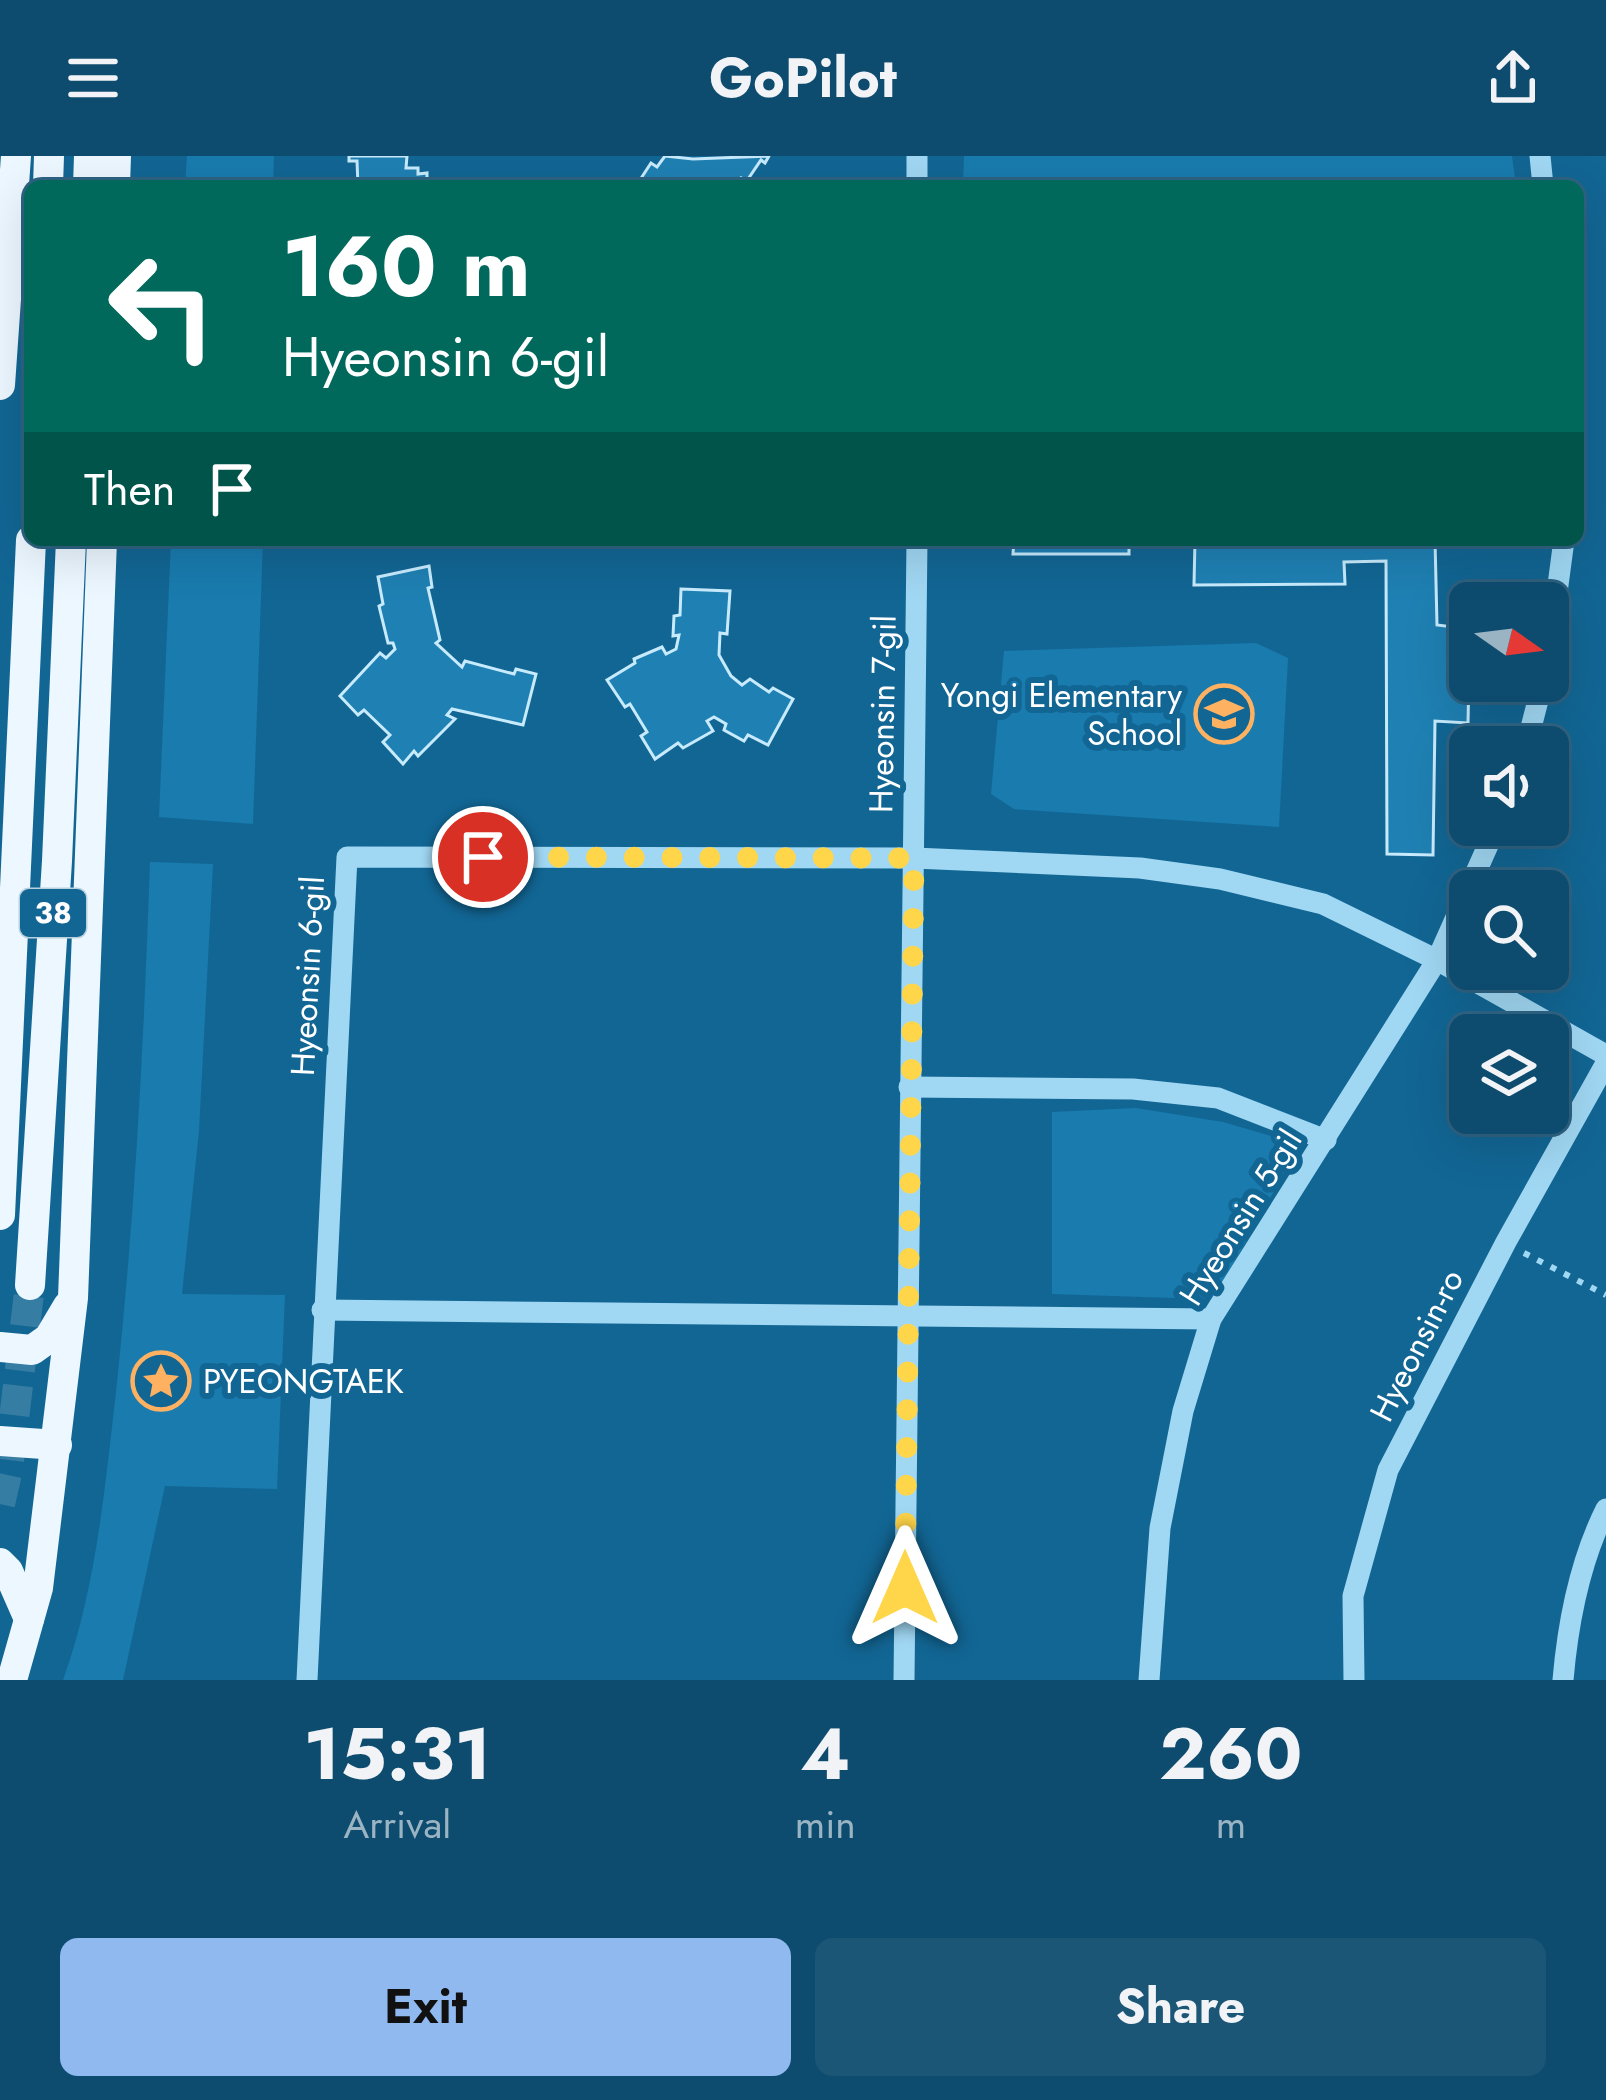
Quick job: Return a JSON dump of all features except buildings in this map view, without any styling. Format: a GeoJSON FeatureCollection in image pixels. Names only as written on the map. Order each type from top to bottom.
{"type":"FeatureCollection","features":[{"type":"Feature","properties":{"kind":"main road"},"geometry":{"type":"LineString","coordinates":[[0,386],[16,156]]}},
{"type":"Feature","properties":{"kind":"main road","name":"38"},"geometry":{"type":"LineString","coordinates":[[0,1215],[31,546]]}},
{"type":"Feature","properties":{"kind":"main road","name":"38"},"geometry":{"type":"LineString","coordinates":[[30,1285],[57,861],[71,546]]}},
{"type":"Feature","properties":{"kind":"main road"},"geometry":{"type":"LineString","coordinates":[[12,1680],[38,1588],[73,1298],[102,546]]}},
{"type":"Feature","properties":{"kind":"main road"},"geometry":{"type":"LineString","coordinates":[[0,1346],[32,1350],[50,1338],[73,1298]]}},
{"type":"Feature","properties":{"kind":"main road"},"geometry":{"type":"LineString","coordinates":[[0,1441],[57,1445]]}},
{"type":"Feature","properties":{"kind":"main road"},"geometry":{"type":"LineString","coordinates":[[0,1563],[29,1619]]}},
{"type":"Feature","properties":{"kind":"street","name":"Hyeonsin 7-gil"},"geometry":{"type":"LineString","coordinates":[[904,1680],[916,546]]}},
{"type":"Feature","properties":{"kind":"street"},"geometry":{"type":"LineString","coordinates":[[1558,582],[1563,546]]}},
{"type":"Feature","properties":{"kind":"street","name":"Hyeonsin 5-gil"},"geometry":{"type":"LineString","coordinates":[[1149,1680],[1160,1528],[1183,1411],[1211,1318],[1437,960],[1488,846]]}},
{"type":"Feature","properties":{"kind":"street","name":"Hyeonsin 6-gil"},"geometry":{"type":"LineString","coordinates":[[307,1680],[346,857],[914,858],[1140,868],[1220,879],[1323,904],[1437,960],[1606,1059]]}},
{"type":"Feature","properties":{"kind":"street","name":"Hyeonsin-ro"},"geometry":{"type":"LineString","coordinates":[[1354,1680],[1353,1596],[1388,1470],[1606,1059]]}},
{"type":"Feature","properties":{"kind":"street"},"geometry":{"type":"LineString","coordinates":[[909,1088],[1132,1089],[1218,1098],[1326,1140]]}},
{"type":"Feature","properties":{"kind":"street"},"geometry":{"type":"LineString","coordinates":[[322,1310],[1211,1318]]}},
{"type":"Feature","properties":{"kind":"street"},"geometry":{"type":"LineString","coordinates":[[1563,1680],[1574,1603],[1594,1533],[1606,1509]]}},
{"type":"Feature","properties":{"kind":"path"},"geometry":{"type":"LineString","coordinates":[[1520,1251],[1606,1295]]}},
{"type":"Feature","properties":{"kind":"shaded area"},"geometry":{"type":"Polygon","coordinates":[[[187,156],[274,156],[273,180],[185,180],[187,156]]]}},
{"type":"Feature","properties":{"kind":"shaded area"},"geometry":{"type":"Polygon","coordinates":[[[964,156],[1512,156],[1515,180],[963,180],[964,156]]]}},
{"type":"Feature","properties":{"kind":"shaded area"},"geometry":{"type":"Polygon","coordinates":[[[171,546],[263,546],[253,824],[159,817],[171,546]]]}},
{"type":"Feature","properties":{"kind":"shaded area"},"geometry":{"type":"Polygon","coordinates":[[[1256,643],[1288,658],[1279,827],[1014,809],[991,794],[1004,651],[1256,643]]]}},
{"type":"Feature","properties":{"kind":"shaded area"},"geometry":{"type":"Polygon","coordinates":[[[150,862],[213,864],[199,1131],[182,1294],[285,1295],[277,1489],[165,1486],[123,1680],[63,1680],[91,1574],[116,1392],[138,1127],[150,862]]]}},
{"type":"Feature","properties":{"kind":"shaded area"},"geometry":{"type":"Polygon","coordinates":[[[1136,1108],[1223,1122],[1285,1140],[1292,1159],[1216,1295],[1203,1299],[1052,1294],[1052,1112],[1136,1108]]]}},
{"type":"Feature","properties":{"kind":"tunnel"},"geometry":{"type":"LineString","coordinates":[[0,1504],[30,1285]]}},
{"type":"Feature","properties":{"kind":"place","name":"Yongi Elementary School"},"geometry":{"type":"Point","coordinates":[1224,714]}},
{"type":"Feature","properties":{"kind":"place","name":"PYEONGTAEK"},"geometry":{"type":"Point","coordinates":[161,1381]}},
{"type":"Feature","properties":{"kind":"route"},"geometry":{"type":"LineString","coordinates":[[483,857],[914,858],[905,1588]]}}]}
